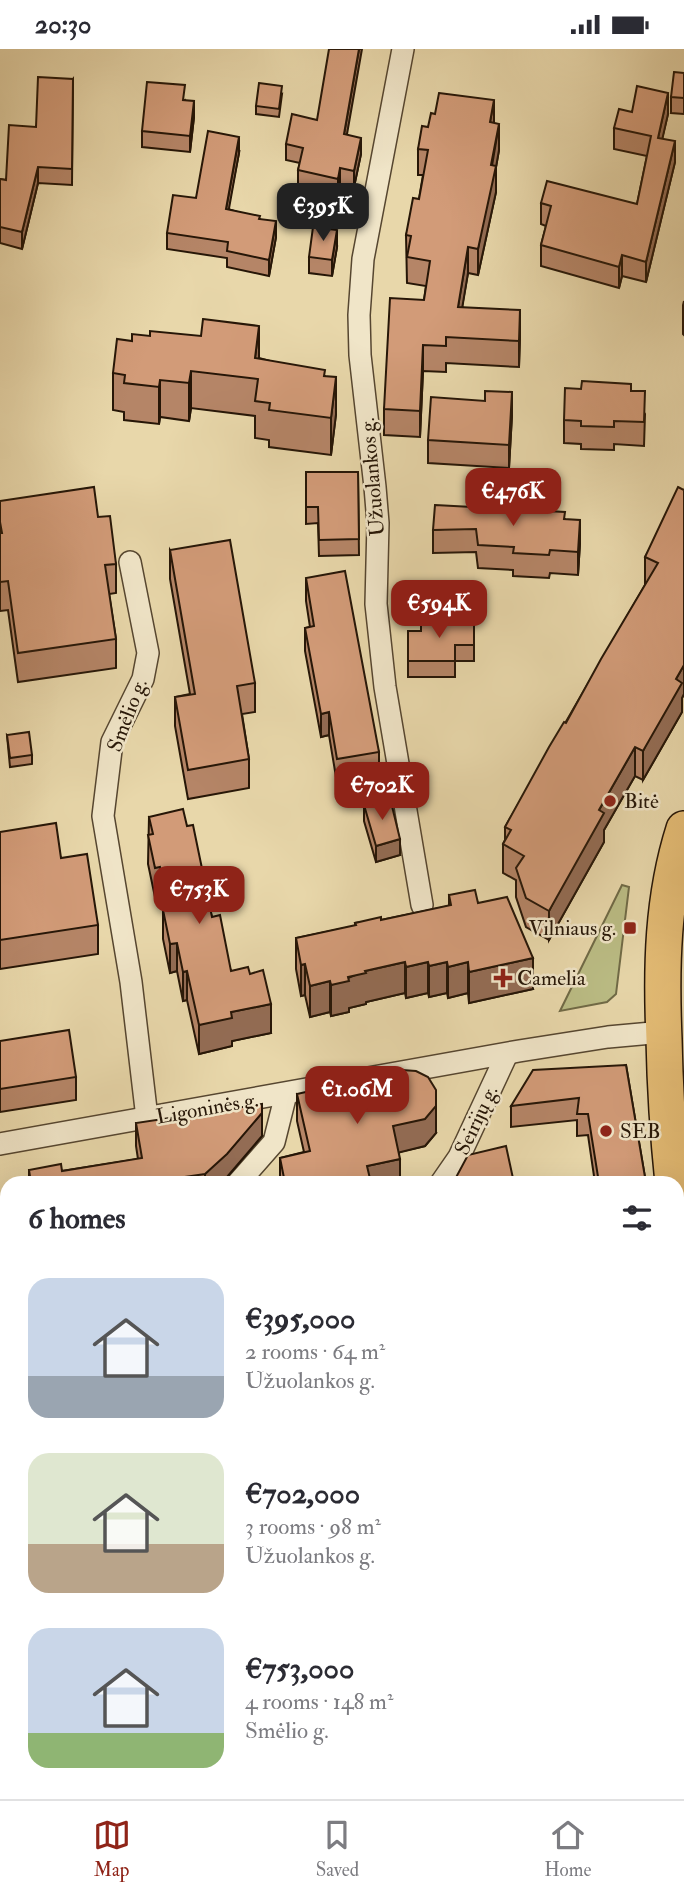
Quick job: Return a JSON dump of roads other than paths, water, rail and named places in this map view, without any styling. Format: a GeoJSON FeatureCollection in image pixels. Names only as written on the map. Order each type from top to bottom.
{"type":"FeatureCollection","features":[{"type":"Feature","properties":{"kind":"main road"},"geometry":{"type":"LineString","coordinates":[[672,1176],[667,1120],[661,972],[666,908],[684,829]]}},
{"type":"Feature","properties":{"kind":"street","name":"Užuolankos g."},"geometry":{"type":"LineString","coordinates":[[403,49],[363,259],[359,315],[360,355],[378,523],[376,604],[385,687],[422,905]]}},
{"type":"Feature","properties":{"kind":"street","name":"Smėlio g."},"geometry":{"type":"LineString","coordinates":[[130,562],[148,653],[143,679],[112,742],[103,816],[131,982],[147,1118]]}},
{"type":"Feature","properties":{"kind":"street","name":"Ligoninės g."},"geometry":{"type":"LineString","coordinates":[[0,1144],[507,1053],[608,1037],[663,1032]]}},
{"type":"Feature","properties":{"kind":"street","name":"Seirijų g."},"geometry":{"type":"LineString","coordinates":[[446,1176],[459,1157],[507,1053]]}},
{"type":"Feature","properties":{"kind":"street"},"geometry":{"type":"LineString","coordinates":[[244,1176],[274,1142],[286,1094]]}},
{"type":"Feature","properties":{"kind":"place","name":"Bitė"},"geometry":{"type":"Point","coordinates":[610,801]}},
{"type":"Feature","properties":{"kind":"place","name":"Vilniaus g."},"geometry":{"type":"Point","coordinates":[630,928]}},
{"type":"Feature","properties":{"kind":"place","name":"Camelia"},"geometry":{"type":"Point","coordinates":[503,978]}},
{"type":"Feature","properties":{"kind":"place","name":"SEB"},"geometry":{"type":"Point","coordinates":[606,1131]}}]}
